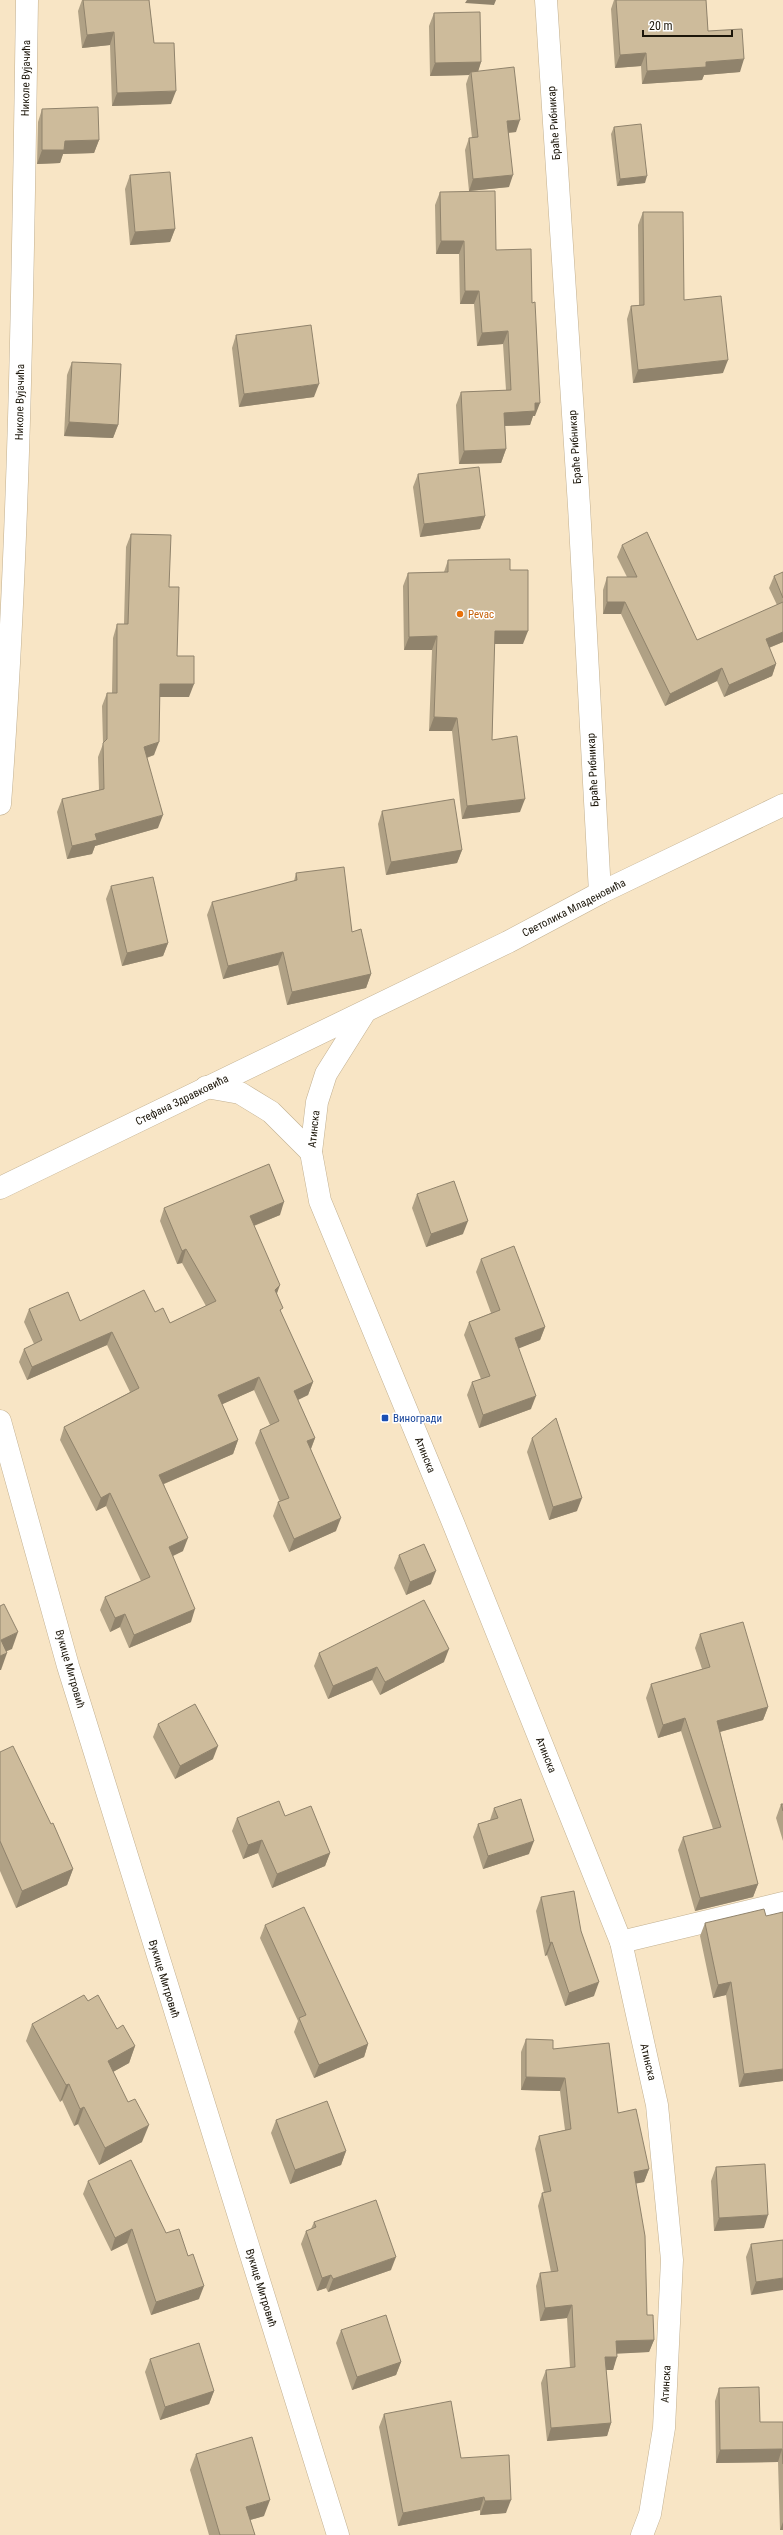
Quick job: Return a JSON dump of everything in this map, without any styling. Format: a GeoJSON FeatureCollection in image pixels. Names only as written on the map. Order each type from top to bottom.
{"type":"FeatureCollection","features":[{"type":"Feature","properties":{"kind":"street","name":"Николе Вујачића"},"geometry":{"type":"LineString","coordinates":[[0,804],[11,656],[20,411],[27,0]]}},
{"type":"Feature","properties":{"kind":"street","name":"Браће Рибникар"},"geometry":{"type":"LineString","coordinates":[[546,0],[578,483],[600,894]]}},
{"type":"Feature","properties":{"kind":"street","name":"Светолика Младеновића"},"geometry":{"type":"LineString","coordinates":[[365,1012],[783,804]]}},
{"type":"Feature","properties":{"kind":"street","name":"Стефана Здравковића"},"geometry":{"type":"LineString","coordinates":[[0,1188],[84,1149],[206,1087],[365,1012]]}},
{"type":"Feature","properties":{"kind":"street","name":"Атинска"},"geometry":{"type":"LineString","coordinates":[[365,1012],[326,1074],[316,1102],[311,1152],[320,1201],[454,1525],[621,1942],[657,2105],[672,2260],[664,2428],[651,2525],[642,2535]]}},
{"type":"Feature","properties":{"kind":"street"},"geometry":{"type":"LineString","coordinates":[[206,1087],[240,1093],[272,1112],[311,1152]]}},
{"type":"Feature","properties":{"kind":"street","name":"Вукице Митровић"},"geometry":{"type":"LineString","coordinates":[[0,1421],[68,1666],[338,2535]]}},
{"type":"Feature","properties":{"kind":"street"},"geometry":{"type":"LineString","coordinates":[[621,1942],[783,1903]]}},
{"type":"Feature","properties":{"kind":"building"},"geometry":{"type":"Polygon","coordinates":[[[83,0],[149,0],[154,43],[174,43],[176,91],[117,93],[114,32],[87,35],[83,0]]]}},
{"type":"Feature","properties":{"kind":"building"},"geometry":{"type":"Polygon","coordinates":[[[616,0],[706,0],[708,31],[742,29],[744,59],[706,62],[706,67],[647,71],[646,53],[620,55],[616,0]]]}},
{"type":"Feature","properties":{"kind":"building"},"geometry":{"type":"Polygon","coordinates":[[[480,12],[481,62],[435,63],[434,13],[480,12]]]}},
{"type":"Feature","properties":{"kind":"building"},"geometry":{"type":"Polygon","coordinates":[[[514,67],[520,120],[507,121],[513,175],[473,179],[469,138],[478,137],[471,72],[514,67]]]}},
{"type":"Feature","properties":{"kind":"building"},"geometry":{"type":"Polygon","coordinates":[[[98,107],[99,140],[65,141],[64,150],[42,150],[42,109],[98,107]]]}},
{"type":"Feature","properties":{"kind":"building"},"geometry":{"type":"Polygon","coordinates":[[[641,124],[647,176],[620,179],[614,127],[641,124]]]}},
{"type":"Feature","properties":{"kind":"building"},"geometry":{"type":"Polygon","coordinates":[[[170,172],[175,229],[135,232],[130,175],[170,172]]]}},
{"type":"Feature","properties":{"kind":"building"},"geometry":{"type":"Polygon","coordinates":[[[495,191],[496,250],[531,249],[532,303],[535,302],[540,403],[535,403],[535,411],[504,413],[506,449],[464,451],[461,392],[511,390],[508,331],[482,333],[479,291],[465,291],[464,241],[441,241],[440,192],[495,191]]]}},
{"type":"Feature","properties":{"kind":"building"},"geometry":{"type":"Polygon","coordinates":[[[643,212],[683,212],[684,300],[721,296],[728,360],[638,370],[631,306],[644,305],[643,212]]]}},
{"type":"Feature","properties":{"kind":"building"},"geometry":{"type":"Polygon","coordinates":[[[311,325],[319,384],[244,394],[236,335],[311,325]]]}},
{"type":"Feature","properties":{"kind":"building"},"geometry":{"type":"Polygon","coordinates":[[[72,362],[121,364],[118,425],[69,422],[72,362]]]}},
{"type":"Feature","properties":{"kind":"building"},"geometry":{"type":"Polygon","coordinates":[[[479,467],[485,516],[424,524],[418,474],[479,467]]]}},
{"type":"Feature","properties":{"kind":"building"},"geometry":{"type":"Polygon","coordinates":[[[647,532],[697,640],[783,602],[783,632],[766,639],[776,664],[729,685],[722,668],[670,694],[625,602],[607,602],[607,577],[637,577],[622,545],[647,532]]]}},
{"type":"Feature","properties":{"kind":"building"},"geometry":{"type":"Polygon","coordinates":[[[131,534],[171,535],[169,587],[179,587],[177,656],[194,656],[194,684],[160,684],[159,742],[144,747],[163,815],[95,834],[97,840],[72,846],[62,799],[104,789],[103,743],[107,739],[107,693],[117,693],[117,624],[128,624],[131,534]]]}},
{"type":"Feature","properties":{"kind":"building"},"geometry":{"type":"Polygon","coordinates":[[[510,559],[510,570],[528,570],[528,631],[495,631],[492,740],[517,736],[525,799],[467,806],[457,718],[434,717],[437,636],[409,637],[408,573],[448,572],[448,560],[510,559]]]}},
{"type":"Feature","properties":{"kind":"building"},"geometry":{"type":"Polygon","coordinates":[[[783,572],[783,598],[774,576],[783,572]]]}},
{"type":"Feature","properties":{"kind":"building"},"geometry":{"type":"Polygon","coordinates":[[[454,799],[462,850],[391,862],[382,811],[454,799]]]}},
{"type":"Feature","properties":{"kind":"building"},"geometry":{"type":"Polygon","coordinates":[[[344,867],[352,932],[361,929],[371,974],[292,992],[283,952],[228,966],[212,902],[297,880],[296,873],[344,867]]]}},
{"type":"Feature","properties":{"kind":"building"},"geometry":{"type":"Polygon","coordinates":[[[153,877],[168,943],[127,953],[111,886],[153,877]]]}},
{"type":"Feature","properties":{"kind":"building"},"geometry":{"type":"Polygon","coordinates":[[[269,1164],[284,1202],[250,1216],[280,1285],[275,1290],[283,1308],[280,1310],[313,1382],[294,1391],[315,1438],[307,1441],[341,1518],[294,1539],[278,1502],[289,1498],[260,1430],[279,1421],[259,1377],[218,1395],[238,1440],[159,1475],[188,1538],[169,1547],[195,1609],[134,1635],[125,1614],[115,1618],[105,1597],[150,1577],[110,1493],[101,1498],[64,1427],[139,1388],[112,1332],[32,1367],[24,1349],[42,1340],[29,1309],[68,1292],[80,1321],[144,1290],[155,1312],[163,1308],[170,1323],[216,1301],[186,1249],[182,1251],[164,1208],[269,1164]]]}},
{"type":"Feature","properties":{"kind":"building"},"geometry":{"type":"Polygon","coordinates":[[[454,1181],[468,1221],[431,1234],[417,1194],[454,1181]]]}},
{"type":"Feature","properties":{"kind":"building"},"geometry":{"type":"Polygon","coordinates":[[[514,1246],[545,1327],[515,1338],[536,1396],[483,1415],[472,1382],[490,1376],[469,1322],[500,1310],[481,1259],[514,1246]]]}},
{"type":"Feature","properties":{"kind":"building"},"geometry":{"type":"Polygon","coordinates":[[[556,1418],[582,1498],[553,1507],[532,1438],[556,1418]]]}},
{"type":"Feature","properties":{"kind":"building"},"geometry":{"type":"Polygon","coordinates":[[[424,1544],[436,1571],[410,1582],[399,1555],[424,1544]]]}},
{"type":"Feature","properties":{"kind":"building"},"geometry":{"type":"Polygon","coordinates":[[[424,1600],[449,1649],[385,1682],[377,1667],[333,1686],[319,1653],[424,1600]]]}},
{"type":"Feature","properties":{"kind":"building"},"geometry":{"type":"Polygon","coordinates":[[[4,1604],[18,1632],[1,1640],[7,1653],[0,1656],[0,1606],[4,1604]]]}},
{"type":"Feature","properties":{"kind":"building"},"geometry":{"type":"Polygon","coordinates":[[[743,1622],[768,1707],[717,1721],[758,1884],[700,1898],[683,1837],[721,1827],[685,1718],[663,1725],[651,1684],[710,1667],[700,1634],[743,1622]]]}},
{"type":"Feature","properties":{"kind":"building"},"geometry":{"type":"Polygon","coordinates":[[[195,1704],[218,1746],[180,1766],[158,1724],[195,1704]]]}},
{"type":"Feature","properties":{"kind":"building"},"geometry":{"type":"Polygon","coordinates":[[[13,1746],[51,1824],[53,1823],[73,1869],[22,1891],[0,1841],[0,1752],[13,1746]]]}},
{"type":"Feature","properties":{"kind":"building"},"geometry":{"type":"Polygon","coordinates":[[[521,1799],[534,1841],[488,1856],[478,1824],[498,1818],[494,1808],[521,1799]]]}},
{"type":"Feature","properties":{"kind":"building"},"geometry":{"type":"Polygon","coordinates":[[[279,1801],[285,1816],[311,1806],[330,1853],[277,1874],[262,1840],[248,1845],[237,1818],[279,1801]]]}},
{"type":"Feature","properties":{"kind":"building"},"geometry":{"type":"Polygon","coordinates":[[[574,1891],[581,1931],[599,1982],[569,1993],[552,1942],[550,1943],[541,1897],[574,1891]]]}},
{"type":"Feature","properties":{"kind":"building"},"geometry":{"type":"Polygon","coordinates":[[[304,1907],[368,2044],[319,2065],[299,2018],[306,2015],[265,1925],[304,1907]]]}},
{"type":"Feature","properties":{"kind":"building"},"geometry":{"type":"Polygon","coordinates":[[[764,1909],[766,1916],[783,1912],[783,2069],[744,2074],[731,1982],[718,1985],[705,1923],[764,1909]]]}},
{"type":"Feature","properties":{"kind":"building"},"geometry":{"type":"Polygon","coordinates":[[[84,1995],[88,2001],[98,1995],[117,2029],[123,2025],[135,2046],[108,2061],[128,2102],[135,2099],[149,2125],[105,2148],[84,2107],[80,2109],[69,2084],[66,2085],[32,2024],[84,1995]]]}},
{"type":"Feature","properties":{"kind":"building"},"geometry":{"type":"Polygon","coordinates":[[[526,2039],[553,2040],[553,2049],[609,2043],[618,2113],[636,2109],[649,2169],[634,2172],[645,2236],[647,2315],[653,2315],[654,2340],[616,2341],[617,2357],[605,2357],[611,2423],[551,2428],[546,2370],[575,2367],[572,2305],[545,2308],[540,2273],[558,2271],[542,2193],[551,2191],[539,2136],[571,2129],[565,2078],[526,2077],[526,2039]]]}},
{"type":"Feature","properties":{"kind":"building"},"geometry":{"type":"Polygon","coordinates":[[[327,2101],[346,2151],[295,2170],[276,2120],[327,2101]]]}},
{"type":"Feature","properties":{"kind":"building"},"geometry":{"type":"Polygon","coordinates":[[[131,2160],[166,2233],[179,2229],[188,2256],[193,2254],[204,2286],[156,2302],[132,2229],[115,2238],[88,2181],[131,2160]]]}},
{"type":"Feature","properties":{"kind":"building"},"geometry":{"type":"Polygon","coordinates":[[[765,2164],[768,2215],[719,2218],[716,2167],[765,2164]]]}},
{"type":"Feature","properties":{"kind":"building"},"geometry":{"type":"Polygon","coordinates":[[[376,2200],[396,2257],[333,2279],[331,2275],[322,2278],[306,2231],[316,2227],[314,2222],[376,2200]]]}},
{"type":"Feature","properties":{"kind":"building"},"geometry":{"type":"Polygon","coordinates":[[[783,2240],[783,2278],[756,2282],[751,2244],[783,2240]]]}},
{"type":"Feature","properties":{"kind":"building"},"geometry":{"type":"Polygon","coordinates":[[[386,2315],[401,2362],[357,2377],[341,2330],[386,2315]]]}},
{"type":"Feature","properties":{"kind":"building"},"geometry":{"type":"Polygon","coordinates":[[[199,2343],[214,2391],[165,2407],[150,2359],[199,2343]]]}},
{"type":"Feature","properties":{"kind":"building"},"geometry":{"type":"Polygon","coordinates":[[[759,2387],[760,2422],[783,2422],[783,2464],[782,2449],[720,2450],[719,2388],[759,2387]]]}},
{"type":"Feature","properties":{"kind":"building"},"geometry":{"type":"Polygon","coordinates":[[[451,2401],[461,2458],[509,2455],[511,2500],[485,2501],[484,2497],[403,2513],[384,2414],[451,2401]]]}},
{"type":"Feature","properties":{"kind":"building"},"geometry":{"type":"Polygon","coordinates":[[[252,2437],[270,2500],[246,2507],[255,2535],[220,2535],[196,2454],[252,2437]]]}},
{"type":"Feature","properties":{"kind":"place","name":"Pevac"},"geometry":{"type":"Point","coordinates":[460,614]}},
{"type":"Feature","properties":{"kind":"place","name":"Виногради"},"geometry":{"type":"Point","coordinates":[385,1418]}}]}
